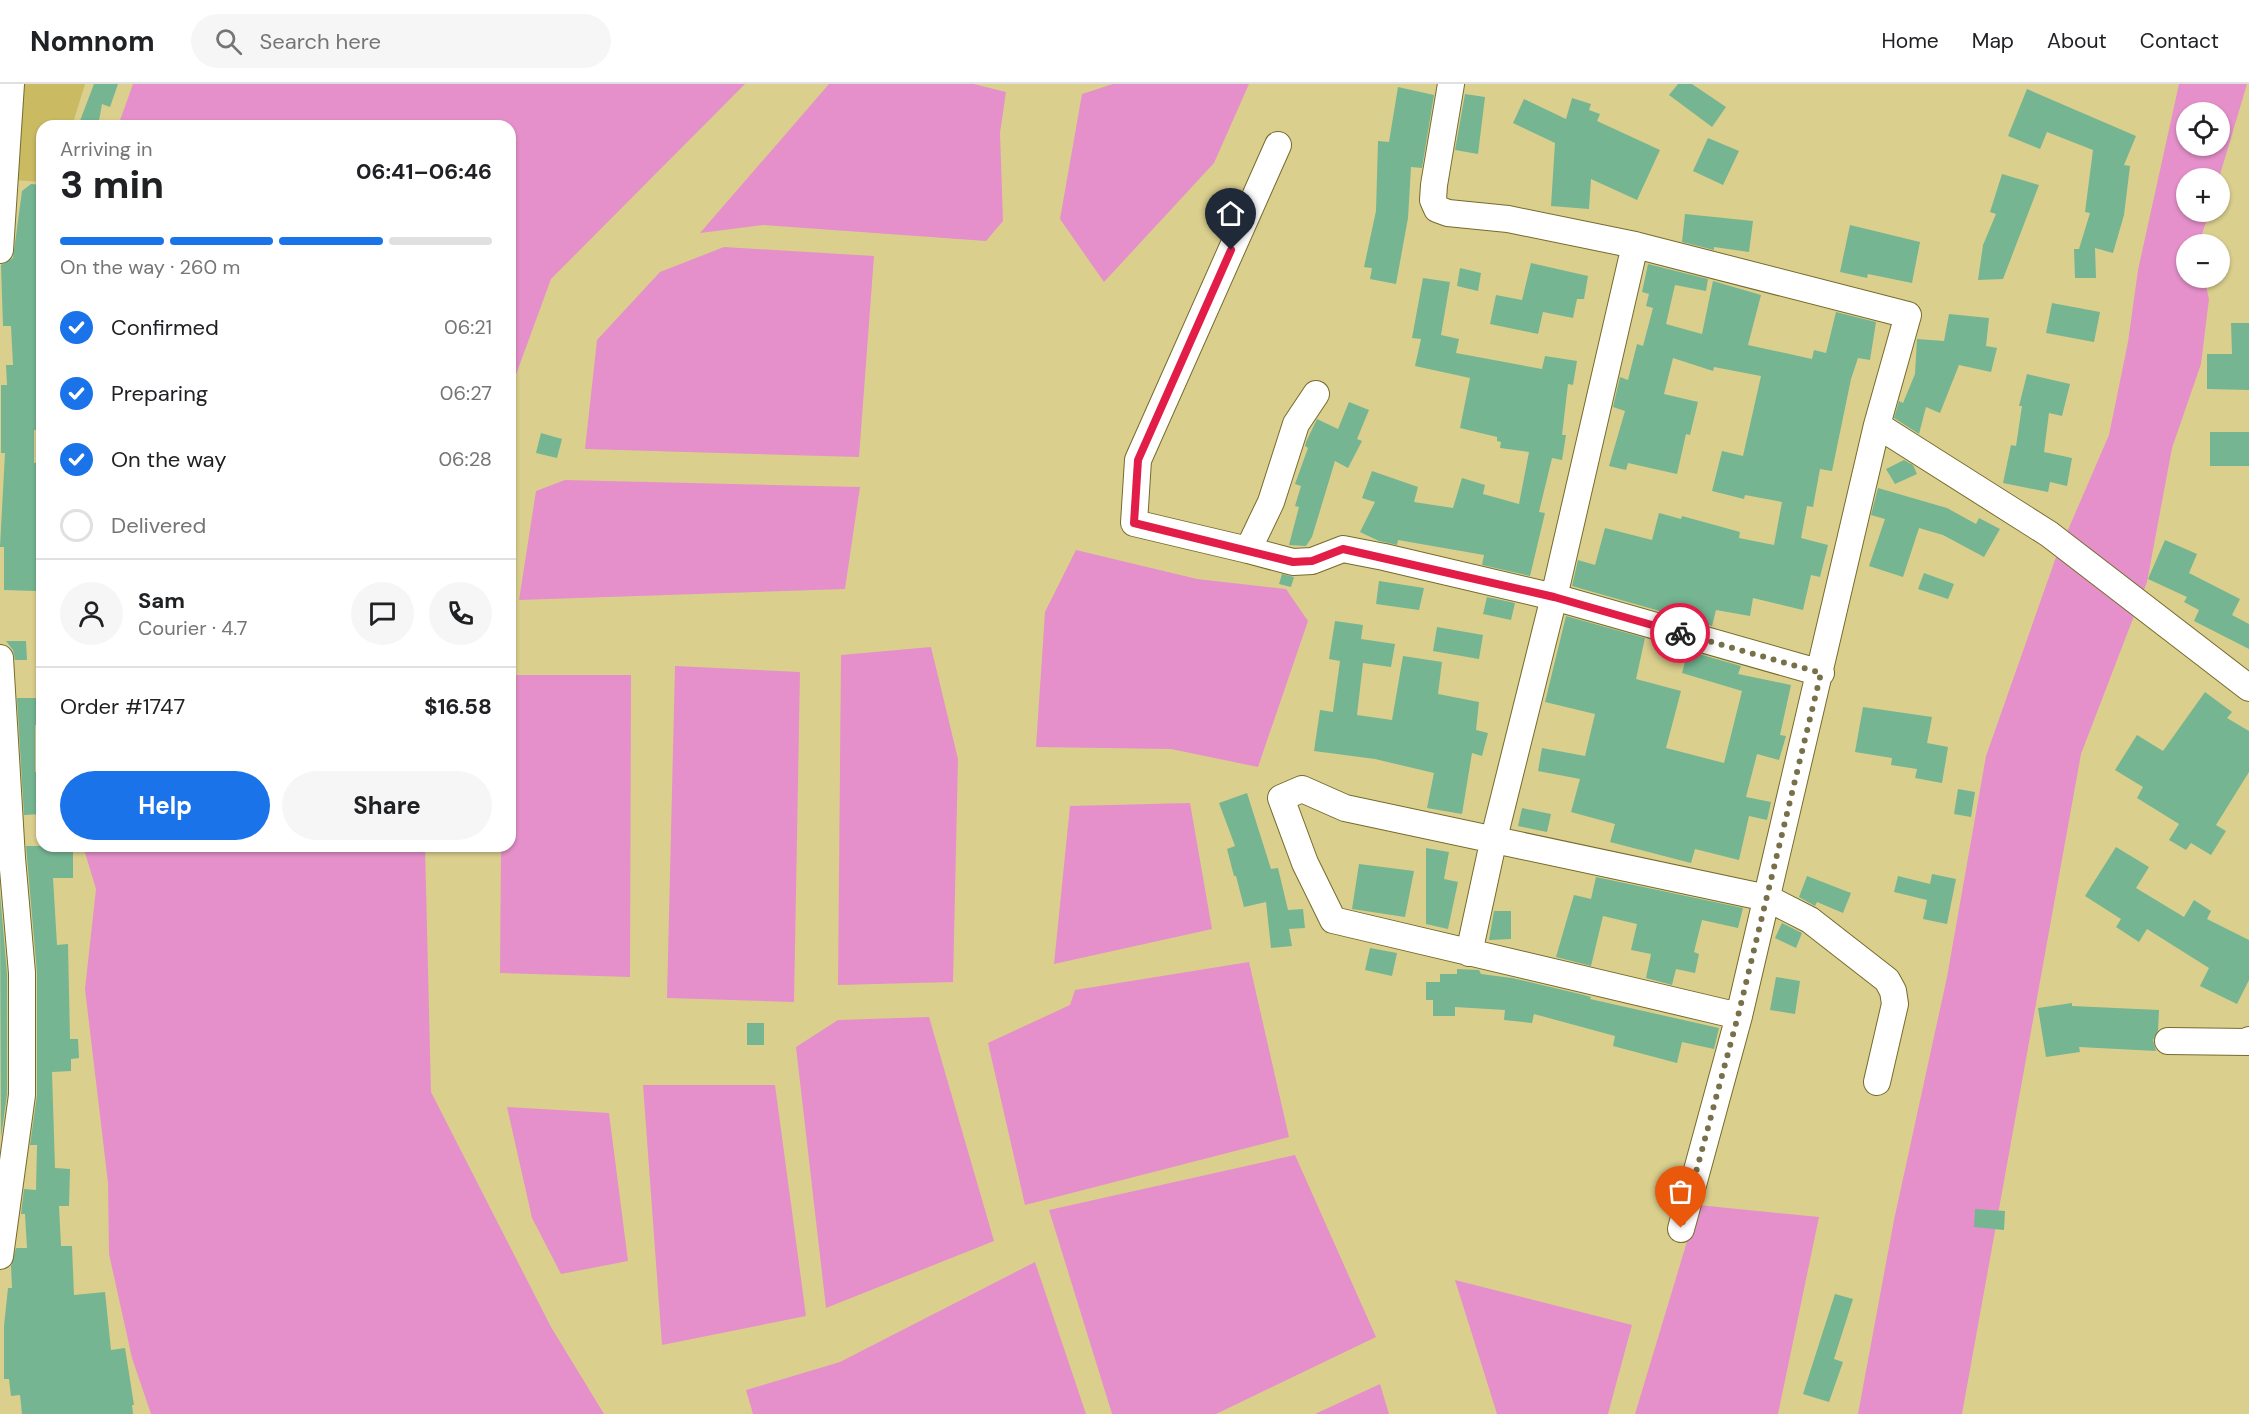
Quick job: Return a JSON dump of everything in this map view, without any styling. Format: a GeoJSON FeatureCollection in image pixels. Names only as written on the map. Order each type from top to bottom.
{"type":"FeatureCollection","features":[{"type":"Feature","properties":{"kind":"street"},"geometry":{"type":"LineString","coordinates":[[0,250],[11,84]]}},
{"type":"Feature","properties":{"kind":"street"},"geometry":{"type":"LineString","coordinates":[[1451,84],[1434,185],[1433,200],[1437,209],[1448,213],[1508,219],[1635,245],[1908,315],[1877,425],[1821,673],[1738,1016],[1681,1228]]}},
{"type":"Feature","properties":{"kind":"street"},"geometry":{"type":"LineString","coordinates":[[1278,145],[1138,460],[1134,523],[1293,562],[1312,561],[1343,549],[1554,597],[1821,673]]}},
{"type":"Feature","properties":{"kind":"street"},"geometry":{"type":"LineString","coordinates":[[1469,953],[1494,838],[1554,597],[1635,245]]}},
{"type":"Feature","properties":{"kind":"street"},"geometry":{"type":"LineString","coordinates":[[1248,550],[1271,502],[1296,424],[1316,394]]}},
{"type":"Feature","properties":{"kind":"street"},"geometry":{"type":"LineString","coordinates":[[1877,425],[2049,534],[2249,688]]}},
{"type":"Feature","properties":{"kind":"street"},"geometry":{"type":"LineString","coordinates":[[0,658],[12,858],[22,973],[22,1095],[0,1256]]}},
{"type":"Feature","properties":{"kind":"street"},"geometry":{"type":"LineString","coordinates":[[1738,1016],[1333,920],[1305,863],[1281,798],[1302,789],[1345,807],[1767,897],[1810,920],[1887,980],[1893,991],[1895,1004],[1876,1082]]}},
{"type":"Feature","properties":{"kind":"street"},"geometry":{"type":"LineString","coordinates":[[2168,1041],[2248,1042],[2249,1040]]}},
{"type":"Feature","properties":{"kind":"shaded area"},"geometry":{"type":"Polygon","coordinates":[[[23,84],[85,84],[74,120],[36,120],[36,182],[13,180],[23,84]]]}},
{"type":"Feature","properties":{"kind":"shaded area"},"geometry":{"type":"Polygon","coordinates":[[[133,84],[745,84],[551,279],[516,375],[516,120],[120,120],[133,84]]]}},
{"type":"Feature","properties":{"kind":"shaded area"},"geometry":{"type":"Polygon","coordinates":[[[829,84],[974,84],[1006,92],[1000,133],[1003,221],[986,241],[763,225],[700,233],[829,84]]]}},
{"type":"Feature","properties":{"kind":"shaded area"},"geometry":{"type":"Polygon","coordinates":[[[1113,84],[1249,84],[1214,163],[1104,282],[1060,219],[1082,94],[1113,84]]]}},
{"type":"Feature","properties":{"kind":"shaded area"},"geometry":{"type":"Polygon","coordinates":[[[2179,84],[2247,84],[2230,141],[2230,102],[2176,102],[2176,156],[2226,156],[2222,168],[2176,168],[2176,222],[2206,222],[2202,234],[2176,234],[2176,288],[2206,288],[2209,299],[2201,364],[2172,448],[2147,582],[2081,754],[1962,1414],[1858,1414],[1894,1220],[1947,977],[1986,756],[2055,560],[2109,435],[2128,342],[2138,270],[2179,84]]]}},
{"type":"Feature","properties":{"kind":"shaded area"},"geometry":{"type":"Polygon","coordinates":[[[724,247],[874,256],[859,457],[585,449],[597,340],[660,272],[724,247]]]}},
{"type":"Feature","properties":{"kind":"shaded area"},"geometry":{"type":"Polygon","coordinates":[[[565,480],[860,487],[845,589],[519,600],[536,491],[565,480]]]}},
{"type":"Feature","properties":{"kind":"shaded area"},"geometry":{"type":"Polygon","coordinates":[[[1076,550],[1197,579],[1286,589],[1308,621],[1258,767],[1171,749],[1036,747],[1045,612],[1076,550]]]}},
{"type":"Feature","properties":{"kind":"shaded area"},"geometry":{"type":"Polygon","coordinates":[[[931,647],[958,759],[953,982],[838,985],[841,655],[931,647]]]}},
{"type":"Feature","properties":{"kind":"shaded area"},"geometry":{"type":"Polygon","coordinates":[[[675,666],[800,672],[794,1002],[667,998],[675,666]]]}},
{"type":"Feature","properties":{"kind":"shaded area"},"geometry":{"type":"Polygon","coordinates":[[[516,675],[631,675],[630,977],[500,973],[501,852],[516,852],[516,675]]]}},
{"type":"Feature","properties":{"kind":"shaded area"},"geometry":{"type":"Polygon","coordinates":[[[1190,803],[1212,929],[1054,964],[1070,806],[1190,803]]]}},
{"type":"Feature","properties":{"kind":"shaded area"},"geometry":{"type":"Polygon","coordinates":[[[85,852],[425,852],[431,1092],[551,1327],[604,1414],[151,1414],[132,1358],[109,1254],[108,1183],[85,989],[96,889],[85,852]]]}},
{"type":"Feature","properties":{"kind":"shaded area"},"geometry":{"type":"Polygon","coordinates":[[[1249,962],[1289,1137],[1025,1205],[988,1043],[1070,1005],[1075,990],[1249,962]]]}},
{"type":"Feature","properties":{"kind":"shaded area"},"geometry":{"type":"Polygon","coordinates":[[[929,1017],[994,1241],[826,1308],[796,1047],[838,1020],[929,1017]]]}},
{"type":"Feature","properties":{"kind":"shaded area"},"geometry":{"type":"Polygon","coordinates":[[[643,1085],[775,1085],[806,1316],[662,1345],[643,1085]]]}},
{"type":"Feature","properties":{"kind":"shaded area"},"geometry":{"type":"Polygon","coordinates":[[[507,1107],[609,1113],[628,1261],[561,1274],[532,1218],[507,1107]]]}},
{"type":"Feature","properties":{"kind":"shaded area"},"geometry":{"type":"Polygon","coordinates":[[[1295,1155],[1376,1337],[1216,1414],[1112,1414],[1049,1210],[1295,1155]]]}},
{"type":"Feature","properties":{"kind":"shaded area"},"geometry":{"type":"Polygon","coordinates":[[[1698,1205],[1819,1217],[1778,1414],[1635,1414],[1698,1205]]]}},
{"type":"Feature","properties":{"kind":"shaded area"},"geometry":{"type":"Polygon","coordinates":[[[1035,1262],[1086,1414],[753,1414],[746,1390],[840,1362],[1035,1262]]]}},
{"type":"Feature","properties":{"kind":"shaded area"},"geometry":{"type":"Polygon","coordinates":[[[1455,1280],[1632,1325],[1608,1414],[1497,1414],[1455,1280]]]}},
{"type":"Feature","properties":{"kind":"shaded area"},"geometry":{"type":"Polygon","coordinates":[[[1380,1384],[1389,1414],[1315,1414],[1380,1384]]]}},
{"type":"Feature","properties":{"kind":"building"},"geometry":{"type":"Polygon","coordinates":[[[94,84],[118,84],[110,107],[102,104],[99,120],[80,120],[94,84]]]}},
{"type":"Feature","properties":{"kind":"building"},"geometry":{"type":"Polygon","coordinates":[[[1678,84],[1692,84],[1726,107],[1712,127],[1669,95],[1678,84]]]}},
{"type":"Feature","properties":{"kind":"building"},"geometry":{"type":"Polygon","coordinates":[[[1398,87],[1434,95],[1422,168],[1411,167],[1408,218],[1396,284],[1370,279],[1372,268],[1364,267],[1376,211],[1378,141],[1389,142],[1398,87]]]}},
{"type":"Feature","properties":{"kind":"building"},"geometry":{"type":"Polygon","coordinates":[[[2027,89],[2136,136],[2124,165],[2130,166],[2124,215],[2113,253],[2095,248],[2096,278],[2075,278],[2074,249],[2079,249],[2090,213],[2085,212],[2093,150],[2047,132],[2040,149],[2008,136],[2027,89]]]}},
{"type":"Feature","properties":{"kind":"building"},"geometry":{"type":"Polygon","coordinates":[[[1465,94],[1485,97],[1478,154],[1455,150],[1465,94]]]}},
{"type":"Feature","properties":{"kind":"building"},"geometry":{"type":"Polygon","coordinates":[[[1572,98],[1591,104],[1589,110],[1600,114],[1597,121],[1660,150],[1637,200],[1591,179],[1589,209],[1551,206],[1555,143],[1513,123],[1524,99],[1566,119],[1572,98]]]}},
{"type":"Feature","properties":{"kind":"building"},"geometry":{"type":"Polygon","coordinates":[[[1708,138],[1739,151],[1723,185],[1693,171],[1708,138]]]}},
{"type":"Feature","properties":{"kind":"building"},"geometry":{"type":"Polygon","coordinates":[[[2002,174],[2039,185],[2003,279],[1978,280],[1983,245],[1996,214],[1990,212],[2002,174]]]}},
{"type":"Feature","properties":{"kind":"building"},"geometry":{"type":"Polygon","coordinates":[[[31,184],[36,184],[34,463],[36,463],[36,591],[4,590],[4,547],[0,547],[5,453],[1,453],[1,385],[7,385],[6,365],[13,365],[11,326],[3,326],[1,265],[13,258],[22,191],[31,184]]]}},
{"type":"Feature","properties":{"kind":"building"},"geometry":{"type":"Polygon","coordinates":[[[1685,214],[1753,221],[1749,252],[1714,247],[1714,250],[1682,242],[1685,214]]]}},
{"type":"Feature","properties":{"kind":"building"},"geometry":{"type":"Polygon","coordinates":[[[1850,225],[1920,242],[1912,283],[1868,274],[1867,278],[1840,272],[1850,225]]]}},
{"type":"Feature","properties":{"kind":"building"},"geometry":{"type":"Polygon","coordinates":[[[1531,263],[1588,276],[1584,299],[1577,299],[1573,318],[1543,312],[1538,334],[1490,324],[1496,295],[1522,300],[1531,263]]]}},
{"type":"Feature","properties":{"kind":"building"},"geometry":{"type":"Polygon","coordinates":[[[1648,264],[1708,279],[1706,291],[1675,285],[1666,324],[1702,334],[1713,281],[1761,295],[1748,345],[1812,359],[1814,350],[1826,353],[1836,312],[1876,322],[1870,360],[1858,358],[1851,379],[1832,471],[1820,469],[1813,507],[1807,506],[1801,538],[1828,545],[1820,577],[1811,575],[1803,610],[1753,598],[1750,616],[1716,610],[1712,626],[1572,586],[1578,560],[1595,565],[1605,528],[1652,540],[1659,513],[1681,519],[1682,516],[1740,532],[1739,538],[1774,545],[1782,502],[1745,495],[1744,499],[1712,491],[1722,451],[1743,456],[1761,376],[1714,367],[1713,371],[1673,358],[1664,394],[1698,402],[1690,435],[1686,434],[1677,474],[1628,463],[1626,470],[1609,466],[1625,411],[1613,407],[1620,377],[1628,380],[1637,344],[1643,346],[1653,308],[1646,306],[1649,294],[1642,292],[1648,264]]]}},
{"type":"Feature","properties":{"kind":"building"},"geometry":{"type":"Polygon","coordinates":[[[1460,268],[1481,273],[1478,291],[1457,286],[1460,268]]]}},
{"type":"Feature","properties":{"kind":"building"},"geometry":{"type":"Polygon","coordinates":[[[1423,278],[1450,282],[1441,335],[1459,339],[1456,353],[1542,369],[1545,356],[1577,361],[1573,385],[1568,384],[1562,435],[1566,435],[1562,460],[1552,458],[1539,512],[1545,513],[1530,576],[1482,565],[1484,555],[1398,540],[1397,545],[1379,541],[1360,532],[1375,502],[1362,498],[1372,471],[1418,487],[1414,502],[1453,508],[1462,478],[1485,485],[1483,494],[1519,504],[1529,452],[1500,448],[1501,442],[1497,441],[1497,437],[1460,428],[1470,378],[1415,366],[1421,339],[1412,338],[1423,278]]]}},
{"type":"Feature","properties":{"kind":"building"},"geometry":{"type":"Polygon","coordinates":[[[2052,303],[2100,312],[2094,342],[2046,333],[2052,303]]]}},
{"type":"Feature","properties":{"kind":"building"},"geometry":{"type":"Polygon","coordinates":[[[1949,314],[1989,318],[1986,346],[1997,348],[1991,372],[1959,365],[1940,413],[1926,407],[1919,434],[1894,418],[1899,401],[1903,403],[1915,374],[1917,339],[1944,341],[1949,314]]]}},
{"type":"Feature","properties":{"kind":"building"},"geometry":{"type":"Polygon","coordinates":[[[2231,323],[2249,323],[2249,390],[2207,389],[2207,354],[2232,354],[2231,323]]]}},
{"type":"Feature","properties":{"kind":"building"},"geometry":{"type":"Polygon","coordinates":[[[2027,374],[2070,384],[2062,416],[2049,413],[2044,452],[2072,458],[2067,486],[2050,482],[2048,492],[2003,483],[2011,445],[2016,446],[2022,406],[2019,406],[2027,374]]]}},
{"type":"Feature","properties":{"kind":"building"},"geometry":{"type":"Polygon","coordinates":[[[1349,402],[1369,410],[1357,439],[1362,441],[1348,468],[1335,461],[1312,537],[1306,546],[1289,545],[1299,507],[1295,506],[1301,486],[1295,484],[1308,448],[1305,446],[1306,442],[1317,419],[1338,429],[1349,402]]]}},
{"type":"Feature","properties":{"kind":"building"},"geometry":{"type":"Polygon","coordinates":[[[2210,432],[2249,432],[2249,466],[2210,466],[2210,432]]]}},
{"type":"Feature","properties":{"kind":"building"},"geometry":{"type":"Polygon","coordinates":[[[541,433],[562,439],[557,458],[536,453],[541,433]]]}},
{"type":"Feature","properties":{"kind":"building"},"geometry":{"type":"Polygon","coordinates":[[[1904,460],[1913,465],[1917,474],[1895,484],[1886,469],[1904,460]]]}},
{"type":"Feature","properties":{"kind":"building"},"geometry":{"type":"Polygon","coordinates":[[[1878,488],[1947,508],[1976,524],[1979,518],[2000,529],[1984,557],[1943,535],[1919,528],[1903,577],[1869,566],[1885,519],[1871,515],[1878,488]]]}},
{"type":"Feature","properties":{"kind":"building"},"geometry":{"type":"Polygon","coordinates":[[[2165,540],[2197,554],[2189,573],[2240,599],[2232,615],[2249,624],[2249,649],[2194,621],[2199,610],[2184,602],[2187,597],[2148,579],[2165,540]]]}},
{"type":"Feature","properties":{"kind":"building"},"geometry":{"type":"Polygon","coordinates":[[[1924,573],[1954,584],[1948,599],[1918,589],[1924,573]]]}},
{"type":"Feature","properties":{"kind":"building"},"geometry":{"type":"Polygon","coordinates":[[[1282,574],[1294,577],[1291,587],[1279,584],[1282,574]]]}},
{"type":"Feature","properties":{"kind":"building"},"geometry":{"type":"Polygon","coordinates":[[[1379,581],[1424,588],[1419,610],[1376,604],[1379,581]]]}},
{"type":"Feature","properties":{"kind":"building"},"geometry":{"type":"Polygon","coordinates":[[[1487,597],[1515,603],[1511,620],[1483,614],[1487,597]]]}},
{"type":"Feature","properties":{"kind":"building"},"geometry":{"type":"Polygon","coordinates":[[[1566,616],[1645,638],[1636,679],[1681,691],[1666,748],[1724,763],[1742,691],[1682,673],[1688,651],[1741,666],[1738,674],[1791,685],[1780,735],[1786,736],[1779,760],[1757,754],[1746,797],[1771,802],[1767,820],[1749,816],[1739,860],[1695,849],[1691,863],[1610,842],[1615,824],[1571,812],[1580,779],[1538,771],[1542,748],[1585,756],[1595,714],[1545,702],[1566,616]]]}},
{"type":"Feature","properties":{"kind":"building"},"geometry":{"type":"Polygon","coordinates":[[[1335,621],[1363,625],[1361,639],[1395,644],[1391,667],[1363,663],[1357,715],[1392,720],[1403,656],[1442,662],[1438,694],[1479,702],[1476,730],[1488,733],[1482,756],[1472,753],[1462,814],[1427,808],[1434,773],[1375,759],[1314,751],[1320,710],[1333,712],[1340,661],[1329,659],[1335,621]]]}},
{"type":"Feature","properties":{"kind":"building"},"geometry":{"type":"Polygon","coordinates":[[[1437,627],[1483,635],[1479,659],[1433,651],[1437,627]]]}},
{"type":"Feature","properties":{"kind":"building"},"geometry":{"type":"Polygon","coordinates":[[[6,641],[26,641],[27,660],[15,660],[13,650],[6,641]]]}},
{"type":"Feature","properties":{"kind":"building"},"geometry":{"type":"Polygon","coordinates":[[[2205,692],[2232,712],[2227,718],[2249,731],[2249,772],[2216,825],[2226,831],[2211,855],[2191,843],[2186,850],[2169,840],[2179,824],[2137,798],[2143,787],[2115,770],[2137,735],[2163,751],[2205,692]]]}},
{"type":"Feature","properties":{"kind":"building"},"geometry":{"type":"Polygon","coordinates":[[[17,698],[36,698],[36,814],[24,815],[17,698]]]}},
{"type":"Feature","properties":{"kind":"building"},"geometry":{"type":"Polygon","coordinates":[[[1863,707],[1932,717],[1927,743],[1948,747],[1942,783],[1915,778],[1917,769],[1891,765],[1892,758],[1855,752],[1863,707]]]}},
{"type":"Feature","properties":{"kind":"building"},"geometry":{"type":"Polygon","coordinates":[[[1958,789],[1975,792],[1971,817],[1954,814],[1958,789]]]}},
{"type":"Feature","properties":{"kind":"building"},"geometry":{"type":"Polygon","coordinates":[[[1247,793],[1271,869],[1278,868],[1288,910],[1303,909],[1305,928],[1289,929],[1292,946],[1271,948],[1266,902],[1244,907],[1236,876],[1234,876],[1227,849],[1235,846],[1219,803],[1247,793]]]}},
{"type":"Feature","properties":{"kind":"building"},"geometry":{"type":"Polygon","coordinates":[[[1522,808],[1551,814],[1547,832],[1518,826],[1522,808]]]}},
{"type":"Feature","properties":{"kind":"building"},"geometry":{"type":"Polygon","coordinates":[[[26,846],[36,846],[36,852],[73,852],[73,878],[53,878],[57,945],[68,944],[70,1039],[78,1039],[79,1058],[71,1059],[71,1071],[52,1072],[55,1168],[70,1169],[69,1206],[59,1206],[61,1246],[72,1246],[74,1295],[105,1292],[111,1350],[125,1348],[134,1405],[132,1405],[133,1414],[22,1414],[20,1395],[11,1396],[9,1379],[4,1379],[4,1326],[8,1288],[12,1288],[11,1266],[16,1248],[27,1248],[25,1214],[21,1214],[24,1189],[36,1190],[37,1145],[30,1145],[37,1095],[37,973],[26,846]]]}},
{"type":"Feature","properties":{"kind":"building"},"geometry":{"type":"Polygon","coordinates":[[[2116,847],[2149,867],[2136,888],[2184,917],[2194,900],[2211,911],[2207,919],[2249,940],[2249,980],[2237,1004],[2200,986],[2209,968],[2147,929],[2139,942],[2116,927],[2121,919],[2085,896],[2116,847]]]}},
{"type":"Feature","properties":{"kind":"building"},"geometry":{"type":"Polygon","coordinates":[[[1426,848],[1449,852],[1444,879],[1458,882],[1448,929],[1426,924],[1426,848]]]}},
{"type":"Feature","properties":{"kind":"building"},"geometry":{"type":"Polygon","coordinates":[[[1359,864],[1414,871],[1405,917],[1352,909],[1359,864]]]}},
{"type":"Feature","properties":{"kind":"building"},"geometry":{"type":"Polygon","coordinates":[[[1932,874],[1956,879],[1947,924],[1923,919],[1927,900],[1894,892],[1898,876],[1930,884],[1932,874]]]}},
{"type":"Feature","properties":{"kind":"building"},"geometry":{"type":"Polygon","coordinates":[[[1807,876],[1851,893],[1843,913],[1817,902],[1815,906],[1799,897],[1807,876]]]}},
{"type":"Feature","properties":{"kind":"building"},"geometry":{"type":"Polygon","coordinates":[[[1596,877],[1743,908],[1738,928],[1702,920],[1694,952],[1699,954],[1695,973],[1676,969],[1672,985],[1646,978],[1651,954],[1631,950],[1637,924],[1603,916],[1591,966],[1556,957],[1574,895],[1591,899],[1596,877]]]}},
{"type":"Feature","properties":{"kind":"building"},"geometry":{"type":"Polygon","coordinates":[[[0,893],[7,974],[7,1094],[1,1138],[0,893]]]}},
{"type":"Feature","properties":{"kind":"building"},"geometry":{"type":"Polygon","coordinates":[[[1494,911],[1511,911],[1511,939],[1489,940],[1494,911]]]}},
{"type":"Feature","properties":{"kind":"building"},"geometry":{"type":"Polygon","coordinates":[[[1782,923],[1802,933],[1796,948],[1775,938],[1782,923]]]}},
{"type":"Feature","properties":{"kind":"building"},"geometry":{"type":"Polygon","coordinates":[[[1370,948],[1397,953],[1392,976],[1365,970],[1370,948]]]}},
{"type":"Feature","properties":{"kind":"building"},"geometry":{"type":"Polygon","coordinates":[[[1457,969],[1479,970],[1481,974],[1512,978],[1584,995],[1591,997],[1590,999],[1719,1028],[1714,1049],[1682,1042],[1677,1063],[1613,1046],[1615,1036],[1534,1014],[1532,1023],[1504,1020],[1505,1010],[1455,1007],[1455,1016],[1433,1016],[1433,1000],[1426,1000],[1426,982],[1440,982],[1440,974],[1457,974],[1457,969]]]}},
{"type":"Feature","properties":{"kind":"building"},"geometry":{"type":"Polygon","coordinates":[[[1776,977],[1800,981],[1795,1014],[1770,1010],[1776,977]]]}},
{"type":"Feature","properties":{"kind":"building"},"geometry":{"type":"Polygon","coordinates":[[[2072,1003],[2072,1006],[2159,1010],[2158,1031],[2153,1040],[2156,1051],[2079,1047],[2080,1052],[2046,1057],[2038,1008],[2072,1003]]]}},
{"type":"Feature","properties":{"kind":"building"},"geometry":{"type":"Polygon","coordinates":[[[747,1023],[764,1023],[764,1045],[747,1045],[747,1023]]]}},
{"type":"Feature","properties":{"kind":"building"},"geometry":{"type":"Polygon","coordinates":[[[1975,1209],[2005,1211],[2004,1230],[1974,1227],[1975,1209]]]}},
{"type":"Feature","properties":{"kind":"building"},"geometry":{"type":"Polygon","coordinates":[[[1835,1294],[1853,1299],[1834,1359],[1843,1362],[1829,1402],[1803,1394],[1835,1294]]]}},
{"type":"Feature","properties":{"kind":"way so far"},"geometry":{"type":"LineString","coordinates":[[1680,633],[1821,673],[1738,1016],[1681,1228]]}},
{"type":"Feature","properties":{"kind":"route"},"geometry":{"type":"LineString","coordinates":[[1231,250],[1138,460],[1134,523],[1293,562],[1312,561],[1343,549],[1384,557],[1554,597],[1680,633]]}}]}
